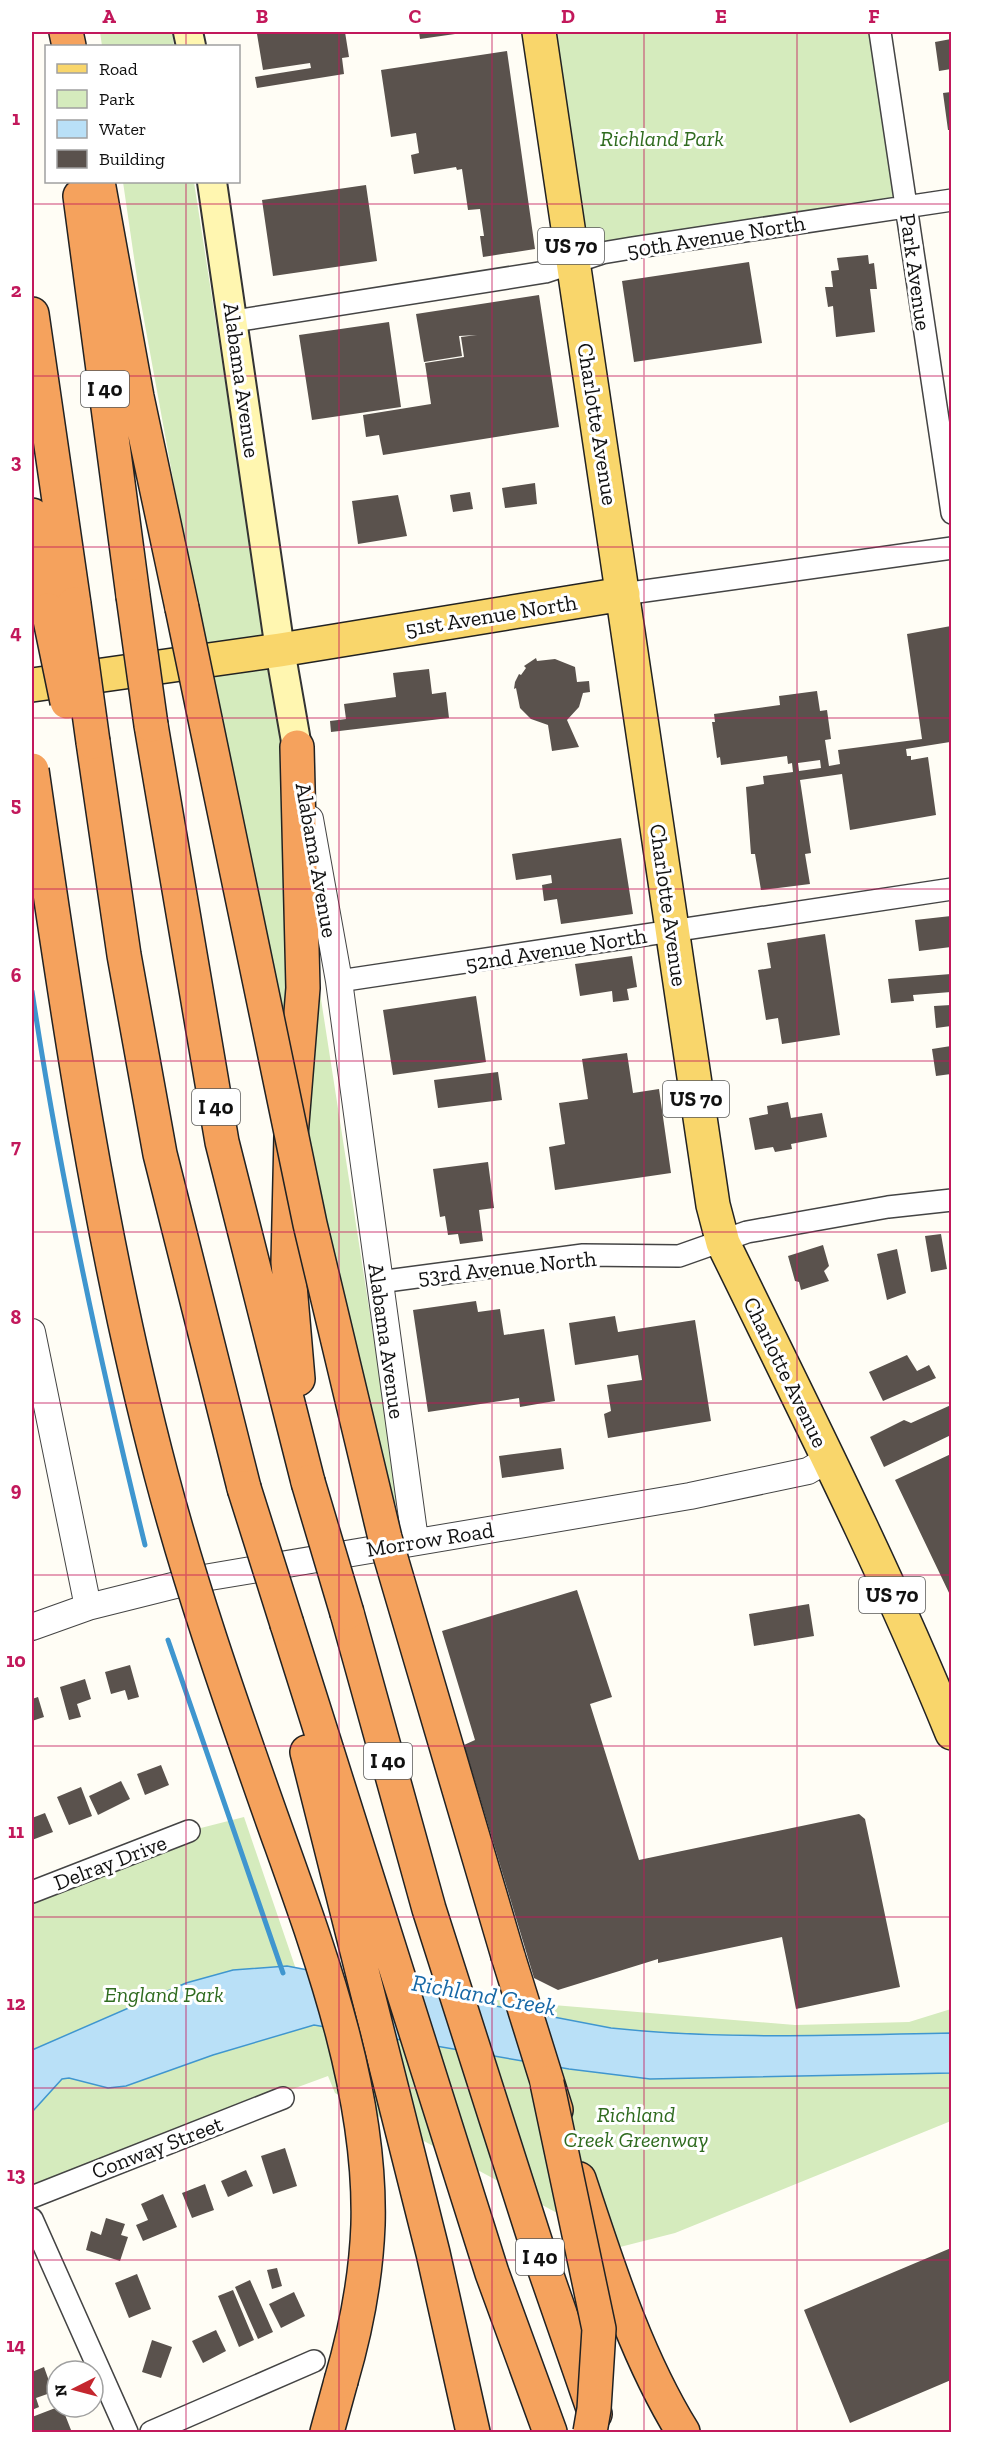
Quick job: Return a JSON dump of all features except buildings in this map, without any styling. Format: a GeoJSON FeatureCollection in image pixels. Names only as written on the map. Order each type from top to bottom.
{"type":"FeatureCollection","features":[{"type":"Feature","properties":{"kind":"highway","name":"I 40"},"geometry":{"type":"LineString","coordinates":[[78,183],[151,725],[222,1142],[308,1482],[429,1909],[486,2080],[539,2253],[602,2433]]}},
{"type":"Feature","properties":{"kind":"highway"},"geometry":{"type":"LineString","coordinates":[[98,183],[138,397],[310,1224],[386,1538],[547,2083],[622,2308],[668,2408],[682,2433]]}},
{"type":"Feature","properties":{"kind":"highway","name":"I 40"},"geometry":{"type":"LineString","coordinates":[[32,314],[61,607],[160,1154],[244,1488],[282,1624],[379,1910],[432,2087],[492,2273],[550,2433]]}},
{"type":"Feature","properties":{"kind":"highway"},"geometry":{"type":"LineString","coordinates":[[32,514],[61,607]]}},
{"type":"Feature","properties":{"kind":"highway"},"geometry":{"type":"LineString","coordinates":[[297,747],[303,988],[291,1136],[288,1262],[308,1482]]}},
{"type":"Feature","properties":{"kind":"highway"},"geometry":{"type":"LineString","coordinates":[[32,770],[60,968],[102,1215],[161,1473],[216,1661],[340,2024],[361,2122],[368,2224],[358,2323],[327,2433]]}},
{"type":"Feature","properties":{"kind":"highway"},"geometry":{"type":"LineString","coordinates":[[282,1624],[346,1916],[433,2253],[472,2433]]}},
{"type":"Feature","properties":{"kind":"highway"},"geometry":{"type":"LineString","coordinates":[[547,2083],[599,2329],[594,2409],[590,2433]]}},
{"type":"Feature","properties":{"kind":"main road","name":"Charlotte Avenue"},"geometry":{"type":"LineString","coordinates":[[539,32],[673,931],[706,1170],[723,1243],[830,1458],[920,1654],[951,1733]]}},
{"type":"Feature","properties":{"kind":"main road","name":"Alabama Avenue"},"geometry":{"type":"LineString","coordinates":[[212,183],[280,650],[297,747]]}},
{"type":"Feature","properties":{"kind":"main road","name":"51st Avenue North"},"geometry":{"type":"LineString","coordinates":[[32,685],[280,650],[623,594]]}},
{"type":"Feature","properties":{"kind":"street","name":"Park Avenue"},"geometry":{"type":"LineString","coordinates":[[880,32],[951,513]]}},
{"type":"Feature","properties":{"kind":"street","name":"50th Avenue North"},"geometry":{"type":"LineString","coordinates":[[234,321],[545,272],[573,262],[622,250],[951,200]]}},
{"type":"Feature","properties":{"kind":"street","name":"51st Avenue North"},"geometry":{"type":"LineString","coordinates":[[623,594],[951,548]]}},
{"type":"Feature","properties":{"kind":"street","name":"Alabama Avenue"},"geometry":{"type":"LineString","coordinates":[[297,747],[339,981],[415,1540]]}},
{"type":"Feature","properties":{"kind":"street","name":"52nd Avenue North"},"geometry":{"type":"LineString","coordinates":[[339,981],[951,889]]}},
{"type":"Feature","properties":{"kind":"street","name":"53rd Avenue North"},"geometry":{"type":"LineString","coordinates":[[379,1282],[584,1255],[671,1257],[690,1255],[747,1232],[888,1207],[951,1200]]}},
{"type":"Feature","properties":{"kind":"street"},"geometry":{"type":"LineString","coordinates":[[32,1332],[88,1606]]}},
{"type":"Feature","properties":{"kind":"street","name":"Morrow Road"},"geometry":{"type":"LineString","coordinates":[[32,1627],[88,1606],[204,1578],[415,1540],[591,1514],[698,1494],[808,1471],[830,1458]]}},
{"type":"Feature","properties":{"kind":"street","name":"Delray Drive"},"geometry":{"type":"LineString","coordinates":[[32,1892],[189,1831]]}},
{"type":"Feature","properties":{"kind":"street","name":"Conway Street"},"geometry":{"type":"LineString","coordinates":[[32,2197],[283,2098]]}},
{"type":"Feature","properties":{"kind":"street"},"geometry":{"type":"LineString","coordinates":[[32,2219],[127,2433]]}},
{"type":"Feature","properties":{"kind":"street"},"geometry":{"type":"LineString","coordinates":[[151,2433],[314,2361]]}},
{"type":"Feature","properties":{"kind":"green space"},"geometry":{"type":"Polygon","coordinates":[[[100,32],[172,32],[174,45],[102,45],[100,32]]]}},
{"type":"Feature","properties":{"kind":"green space","name":"Richland Park"},"geometry":{"type":"Polygon","coordinates":[[[539,32],[880,32],[906,207],[573,262],[539,32]]]}},
{"type":"Feature","properties":{"kind":"green space"},"geometry":{"type":"Polygon","coordinates":[[[123,183],[194,183],[399,1501],[364,1528],[139,292],[123,183]]]}},
{"type":"Feature","properties":{"kind":"green space"},"geometry":{"type":"Polygon","coordinates":[[[244,1817],[301,1984],[795,2025],[909,2022],[951,2009],[951,2121],[675,2233],[620,2247],[335,2093],[328,2076],[209,2120],[32,2196],[32,1892],[189,1831],[244,1817]]]}},
{"type":"Feature","properties":{"kind":"water"},"geometry":{"type":"Polygon","coordinates":[[[287,1966],[611,2028],[739,2035],[951,2033],[951,2073],[650,2079],[569,2069],[314,2025],[213,2055],[126,2086],[108,2088],[69,2078],[62,2079],[32,2112],[32,2050],[186,1983],[233,1970],[287,1966]]]}},
{"type":"Feature","properties":{"kind":"waterway"},"geometry":{"type":"LineString","coordinates":[[32,991],[55,1131],[82,1270],[145,1545]]}},
{"type":"Feature","properties":{"kind":"waterway"},"geometry":{"type":"LineString","coordinates":[[168,1640],[283,1973]]}},
{"type":"Feature","properties":{"kind":"park label","name":"England Park"},"geometry":{"type":"Point","coordinates":[164,1994]}},
{"type":"Feature","properties":{"kind":"park label","name":"Richland Creek Greenway"},"geometry":{"type":"Point","coordinates":[636,2126]}},
{"type":"Feature","properties":{"kind":"water label","name":"Richland Creek"},"geometry":{"type":"Point","coordinates":[484,1995]}}]}
